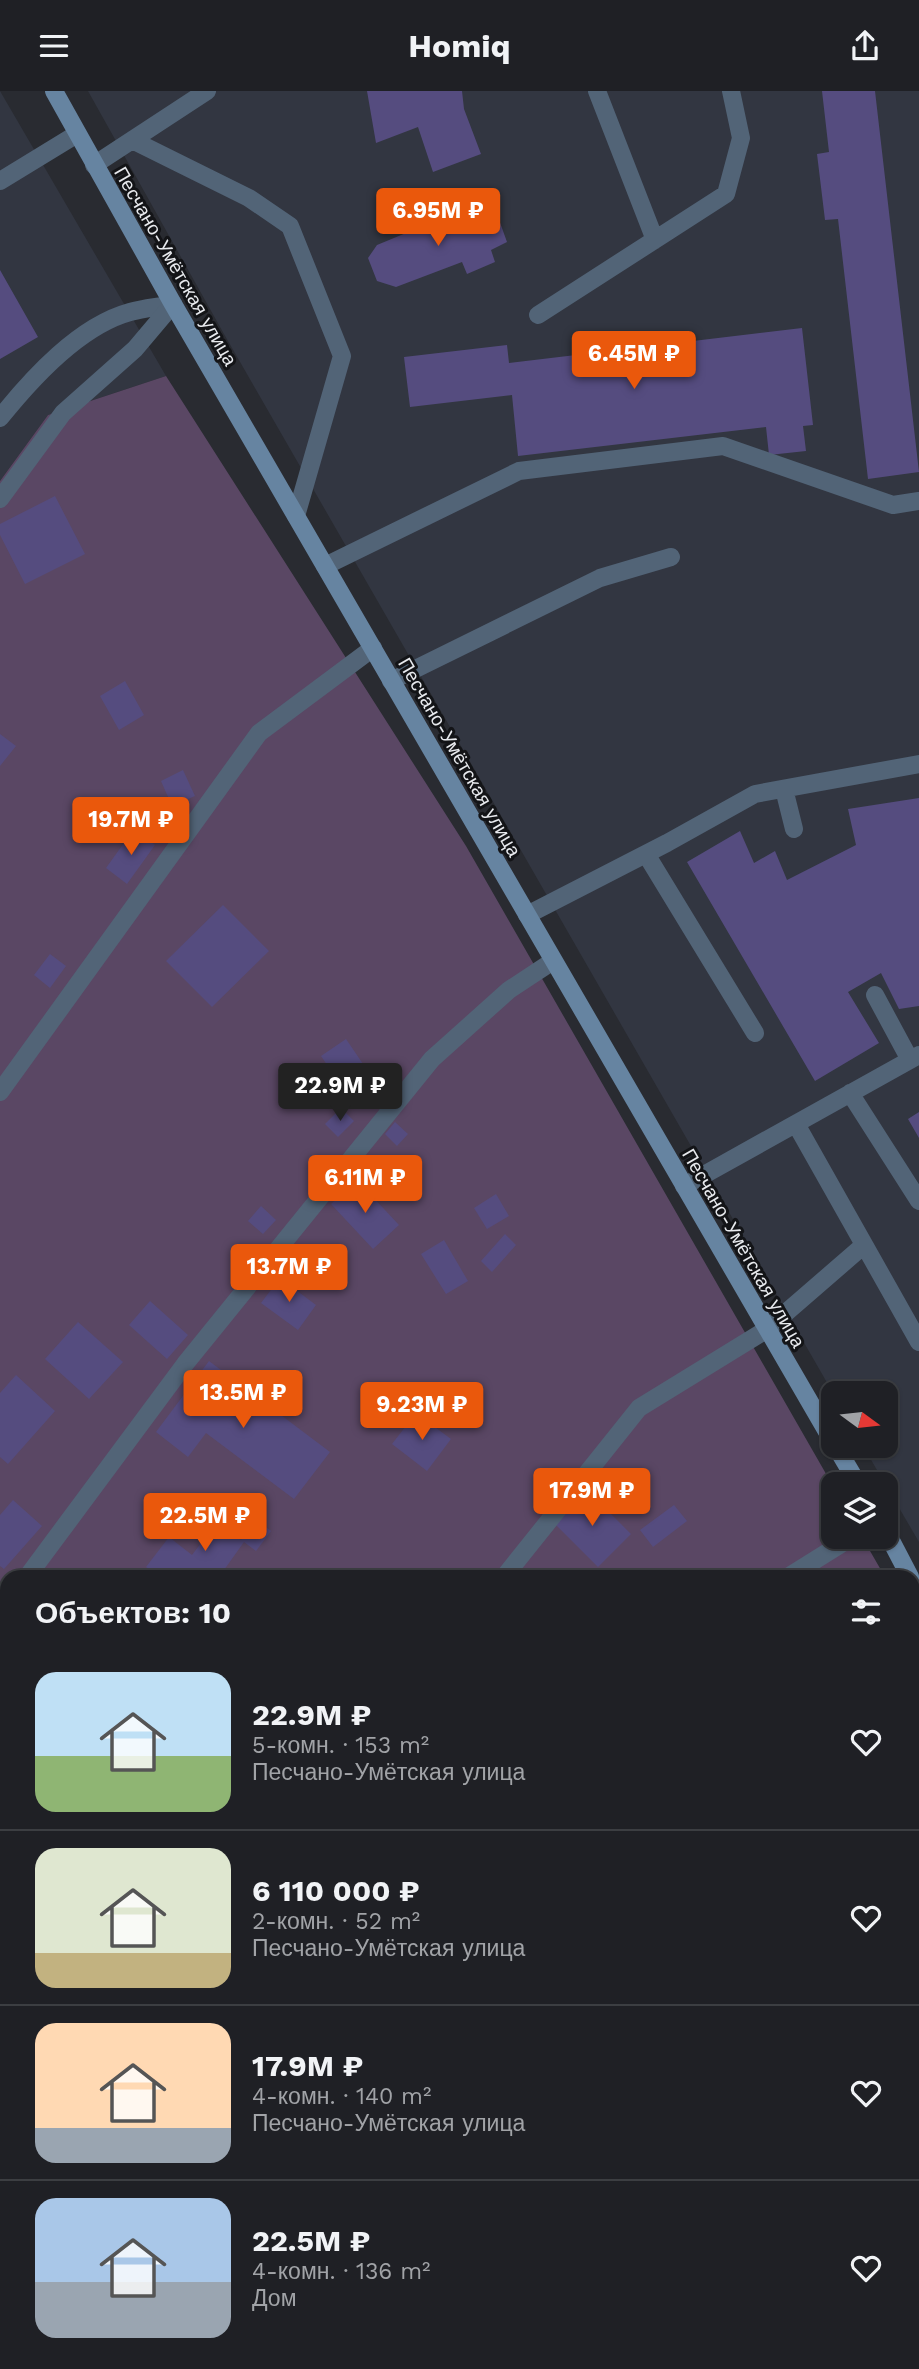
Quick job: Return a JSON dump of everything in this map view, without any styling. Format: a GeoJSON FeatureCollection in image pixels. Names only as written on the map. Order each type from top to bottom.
{"type":"FeatureCollection","features":[{"type":"Feature","properties":{"kind":"main road","name":"Песчано-Умётская улица"},"geometry":{"type":"LineString","coordinates":[[54,91],[173,304],[821,1422]]}},
{"type":"Feature","properties":{"kind":"main road"},"geometry":{"type":"LineString","coordinates":[[895,1549],[906,1570]]}},
{"type":"Feature","properties":{"kind":"street"},"geometry":{"type":"LineString","coordinates":[[94,165],[207,91]]}},
{"type":"Feature","properties":{"kind":"street"},"geometry":{"type":"LineString","coordinates":[[597,91],[655,240]]}},
{"type":"Feature","properties":{"kind":"street"},"geometry":{"type":"LineString","coordinates":[[538,314],[726,194],[741,138],[731,91]]}},
{"type":"Feature","properties":{"kind":"street"},"geometry":{"type":"LineString","coordinates":[[0,181],[77,134]]}},
{"type":"Feature","properties":{"kind":"street"},"geometry":{"type":"LineString","coordinates":[[132,140],[249,198],[290,226],[342,356],[296,516]]}},
{"type":"Feature","properties":{"kind":"street"},"geometry":{"type":"LineString","coordinates":[[0,418],[23,389],[86,331],[128,312],[173,304]]}},
{"type":"Feature","properties":{"kind":"street"},"geometry":{"type":"LineString","coordinates":[[0,499],[63,413],[135,349],[173,304]]}},
{"type":"Feature","properties":{"kind":"street"},"geometry":{"type":"LineString","coordinates":[[325,566],[519,471],[723,446],[893,505],[919,501]]}},
{"type":"Feature","properties":{"kind":"street"},"geometry":{"type":"LineString","coordinates":[[391,681],[600,578],[671,557]]}},
{"type":"Feature","properties":{"kind":"street"},"geometry":{"type":"LineString","coordinates":[[0,1092],[259,733],[373,648]]}},
{"type":"Feature","properties":{"kind":"street"},"geometry":{"type":"LineString","coordinates":[[527,915],[755,794],[919,765]]}},
{"type":"Feature","properties":{"kind":"street"},"geometry":{"type":"LineString","coordinates":[[784,789],[794,829]]}},
{"type":"Feature","properties":{"kind":"street"},"geometry":{"type":"LineString","coordinates":[[646,854],[755,1033]]}},
{"type":"Feature","properties":{"kind":"street"},"geometry":{"type":"LineString","coordinates":[[32,1570],[185,1364],[432,1059],[509,990],[553,961]]}},
{"type":"Feature","properties":{"kind":"street"},"geometry":{"type":"LineString","coordinates":[[684,1187],[915,1057],[875,995]]}},
{"type":"Feature","properties":{"kind":"street"},"geometry":{"type":"LineString","coordinates":[[850,1093],[919,1201]]}},
{"type":"Feature","properties":{"kind":"street"},"geometry":{"type":"LineString","coordinates":[[796,1124],[919,1342]]}},
{"type":"Feature","properties":{"kind":"street"},"geometry":{"type":"LineString","coordinates":[[510,1570],[639,1408],[766,1330],[864,1245]]}},
{"type":"Feature","properties":{"kind":"street"},"geometry":{"type":"LineString","coordinates":[[799,1570],[833,1549]]}},
{"type":"Feature","properties":{"kind":"shaded area"},"geometry":{"type":"Polygon","coordinates":[[[0,91],[166,376],[48,415],[0,481],[0,91]]]}},
{"type":"Feature","properties":{"kind":"shaded area"},"geometry":{"type":"Polygon","coordinates":[[[88,91],[919,91],[919,1542],[898,1506],[898,1472],[878,1472],[870,1458],[898,1458],[898,1381],[826,1381],[224,334],[88,91]]]}},
{"type":"Feature","properties":{"kind":"shaded area"},"geometry":{"type":"Polygon","coordinates":[[[166,376],[466,846],[825,1472],[821,1472],[821,1549],[869,1549],[881,1570],[0,1570],[0,481],[48,415],[166,376]]]}},
{"type":"Feature","properties":{"kind":"building"},"geometry":{"type":"Polygon","coordinates":[[[367,91],[462,91],[464,109],[481,154],[433,172],[418,127],[376,143],[367,91]]]}},
{"type":"Feature","properties":{"kind":"building"},"geometry":{"type":"Polygon","coordinates":[[[822,91],[875,91],[919,472],[868,479],[838,219],[825,220],[817,154],[829,152],[822,91]]]}},
{"type":"Feature","properties":{"kind":"building"},"geometry":{"type":"Polygon","coordinates":[[[472,202],[480,226],[498,217],[507,242],[491,250],[495,262],[467,274],[462,262],[396,287],[377,281],[368,258],[377,245],[447,216],[472,202]]]}},
{"type":"Feature","properties":{"kind":"building"},"geometry":{"type":"Polygon","coordinates":[[[0,270],[38,337],[0,359],[0,270]]]}},
{"type":"Feature","properties":{"kind":"building"},"geometry":{"type":"Polygon","coordinates":[[[802,328],[813,425],[803,426],[806,451],[769,455],[766,427],[518,456],[512,395],[410,407],[404,357],[507,345],[509,363],[802,328]]]}},
{"type":"Feature","properties":{"kind":"building"},"geometry":{"type":"Polygon","coordinates":[[[55,496],[85,554],[25,584],[0,535],[0,524],[55,496]]]}},
{"type":"Feature","properties":{"kind":"building"},"geometry":{"type":"Polygon","coordinates":[[[125,681],[144,715],[119,730],[100,696],[125,681]]]}},
{"type":"Feature","properties":{"kind":"building"},"geometry":{"type":"Polygon","coordinates":[[[0,734],[16,746],[0,766],[0,734]]]}},
{"type":"Feature","properties":{"kind":"building"},"geometry":{"type":"Polygon","coordinates":[[[183,770],[195,796],[172,806],[161,781],[183,770]]]}},
{"type":"Feature","properties":{"kind":"building"},"geometry":{"type":"Polygon","coordinates":[[[919,798],[919,1006],[899,1009],[881,973],[848,992],[879,1043],[815,1081],[687,862],[740,831],[754,863],[775,851],[787,880],[856,845],[848,809],[919,798]]]}},
{"type":"Feature","properties":{"kind":"building"},"geometry":{"type":"Polygon","coordinates":[[[134,829],[155,845],[127,884],[106,868],[134,829]]]}},
{"type":"Feature","properties":{"kind":"building"},"geometry":{"type":"Polygon","coordinates":[[[223,905],[269,951],[212,1007],[166,961],[223,905]]]}},
{"type":"Feature","properties":{"kind":"building"},"geometry":{"type":"Polygon","coordinates":[[[50,954],[66,966],[50,988],[34,975],[50,954]]]}},
{"type":"Feature","properties":{"kind":"building"},"geometry":{"type":"Polygon","coordinates":[[[346,1039],[376,1083],[351,1100],[321,1056],[346,1039]]]}},
{"type":"Feature","properties":{"kind":"building"},"geometry":{"type":"Polygon","coordinates":[[[341,1108],[354,1121],[338,1137],[325,1124],[341,1108]]]}},
{"type":"Feature","properties":{"kind":"building"},"geometry":{"type":"Polygon","coordinates":[[[919,1112],[919,1138],[908,1119],[919,1112]]]}},
{"type":"Feature","properties":{"kind":"building"},"geometry":{"type":"Polygon","coordinates":[[[395,1122],[408,1134],[397,1146],[385,1134],[395,1122]]]}},
{"type":"Feature","properties":{"kind":"building"},"geometry":{"type":"Polygon","coordinates":[[[357,1180],[399,1225],[373,1249],[331,1204],[357,1180]]]}},
{"type":"Feature","properties":{"kind":"building"},"geometry":{"type":"Polygon","coordinates":[[[496,1194],[509,1216],[487,1229],[474,1208],[496,1194]]]}},
{"type":"Feature","properties":{"kind":"building"},"geometry":{"type":"Polygon","coordinates":[[[261,1206],[276,1220],[263,1234],[248,1221],[261,1206]]]}},
{"type":"Feature","properties":{"kind":"building"},"geometry":{"type":"Polygon","coordinates":[[[505,1234],[516,1245],[492,1272],[481,1261],[505,1234]]]}},
{"type":"Feature","properties":{"kind":"building"},"geometry":{"type":"Polygon","coordinates":[[[444,1240],[468,1281],[446,1294],[421,1254],[444,1240]]]}},
{"type":"Feature","properties":{"kind":"building"},"geometry":{"type":"Polygon","coordinates":[[[280,1278],[316,1305],[298,1330],[261,1303],[280,1278]]]}},
{"type":"Feature","properties":{"kind":"building"},"geometry":{"type":"Polygon","coordinates":[[[150,1301],[188,1335],[167,1359],[129,1325],[150,1301]]]}},
{"type":"Feature","properties":{"kind":"building"},"geometry":{"type":"Polygon","coordinates":[[[78,1322],[123,1362],[89,1399],[45,1359],[78,1322]]]}},
{"type":"Feature","properties":{"kind":"building"},"geometry":{"type":"Polygon","coordinates":[[[209,1361],[330,1452],[294,1499],[206,1433],[188,1457],[156,1432],[209,1361]]]}},
{"type":"Feature","properties":{"kind":"building"},"geometry":{"type":"Polygon","coordinates":[[[16,1375],[55,1411],[8,1464],[0,1457],[0,1393],[16,1375]]]}},
{"type":"Feature","properties":{"kind":"building"},"geometry":{"type":"Polygon","coordinates":[[[416,1413],[451,1439],[427,1471],[392,1444],[416,1413]]]}},
{"type":"Feature","properties":{"kind":"building"},"geometry":{"type":"Polygon","coordinates":[[[586,1489],[631,1534],[598,1567],[553,1522],[586,1489]]]}},
{"type":"Feature","properties":{"kind":"building"},"geometry":{"type":"Polygon","coordinates":[[[13,1500],[42,1526],[4,1569],[0,1566],[0,1515],[13,1500]]]}},
{"type":"Feature","properties":{"kind":"building"},"geometry":{"type":"Polygon","coordinates":[[[674,1505],[687,1521],[653,1547],[640,1530],[674,1505]]]}},
{"type":"Feature","properties":{"kind":"building"},"geometry":{"type":"Polygon","coordinates":[[[257,1520],[271,1531],[256,1551],[244,1542],[224,1570],[150,1570],[146,1567],[169,1537],[192,1555],[217,1522],[241,1540],[257,1520]]]}}]}
